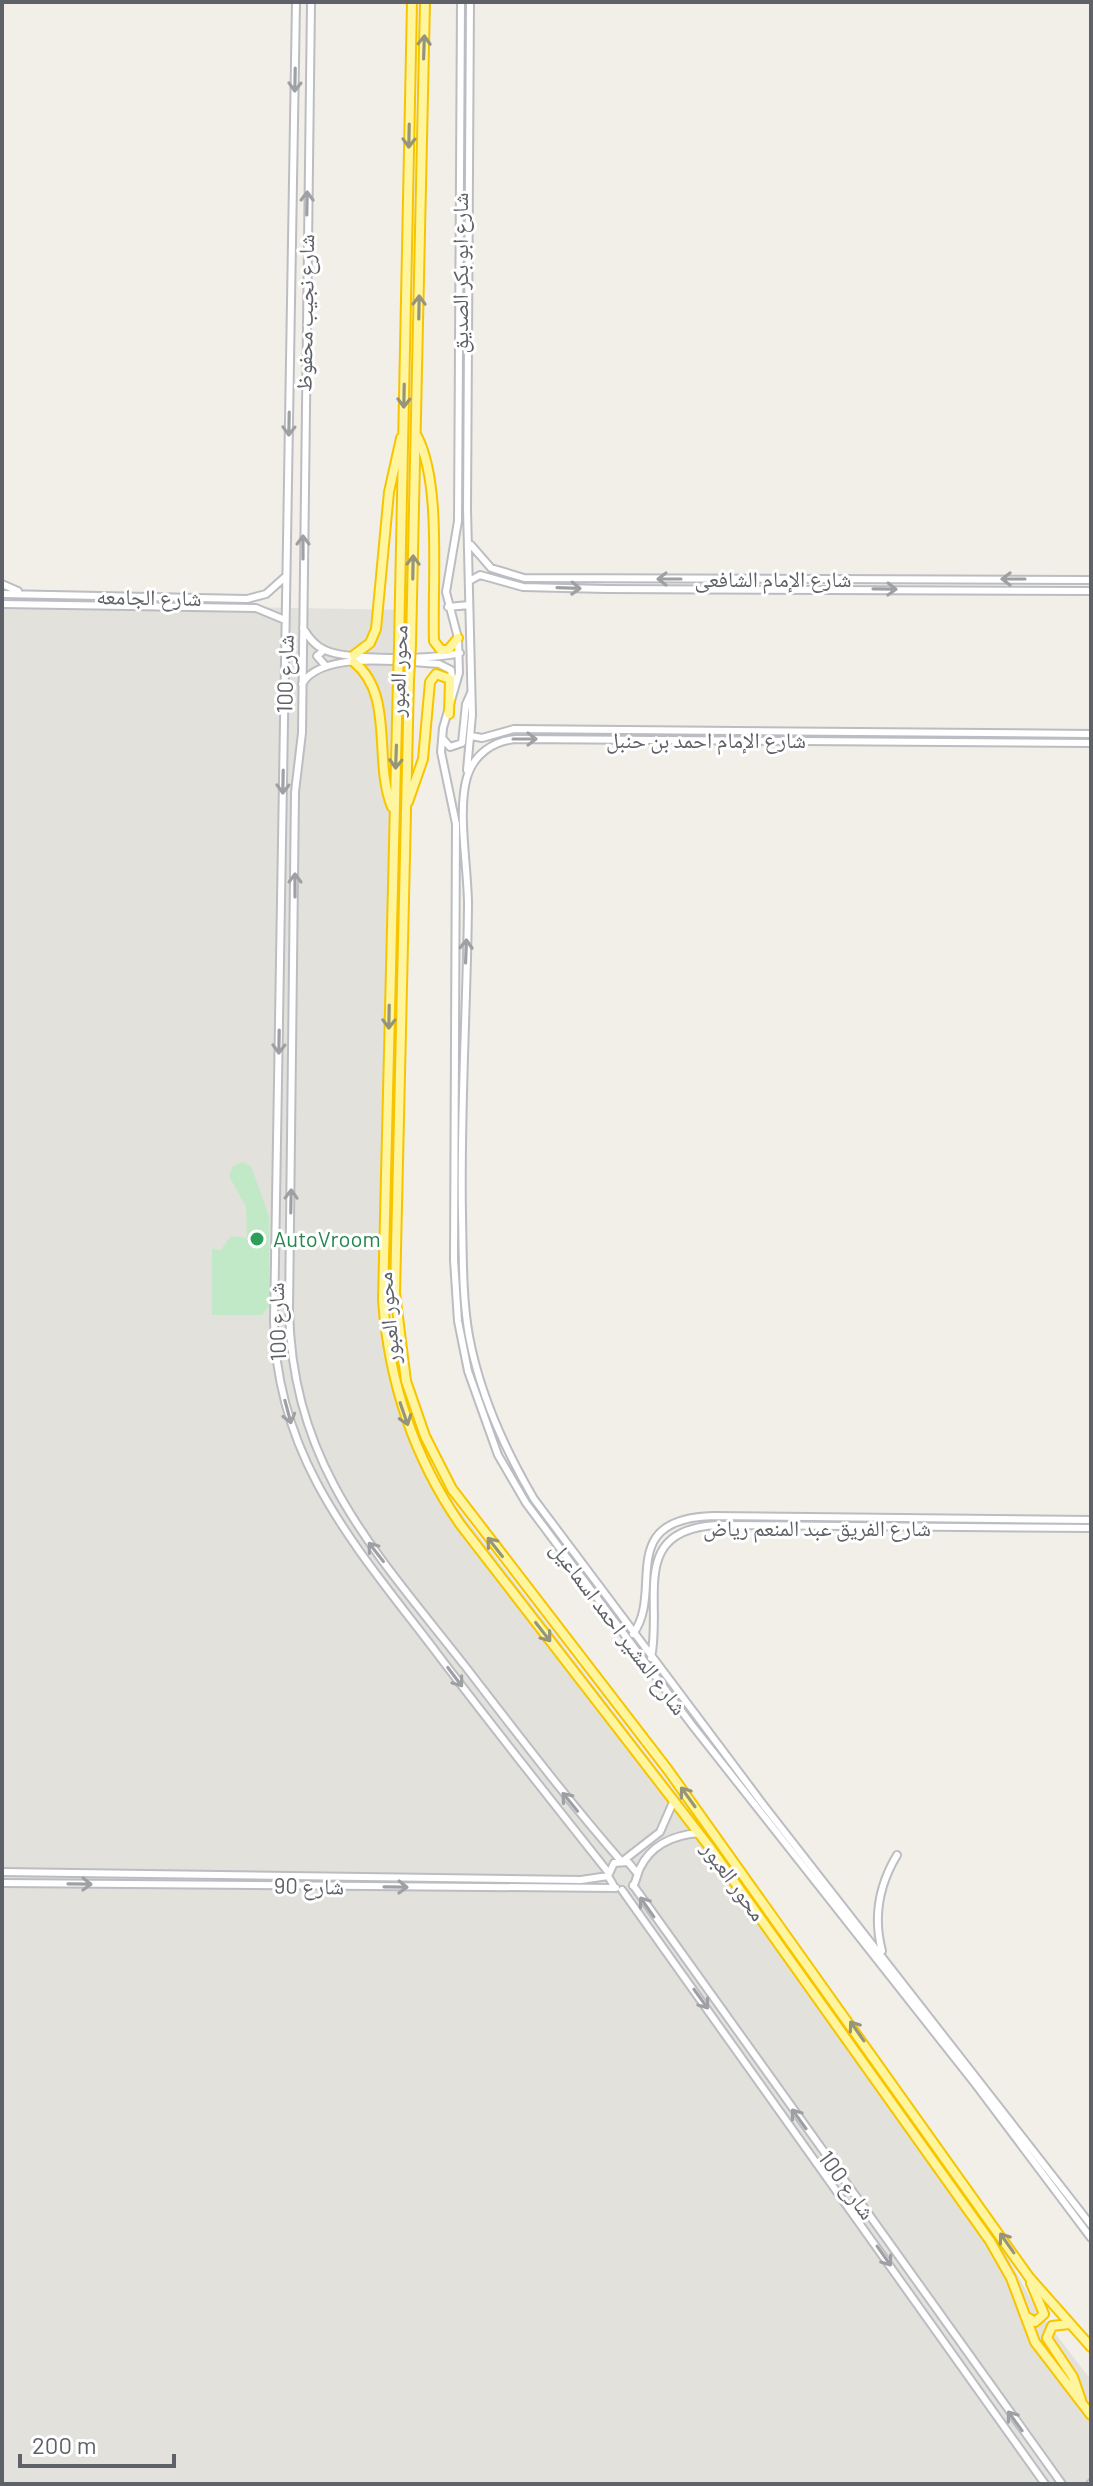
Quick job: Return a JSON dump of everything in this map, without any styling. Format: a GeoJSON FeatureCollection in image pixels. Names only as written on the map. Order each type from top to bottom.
{"type":"FeatureCollection","features":[{"type":"Feature","properties":{"kind":"highway","name":"محور العبور"},"geometry":{"type":"LineString","coordinates":[[412,2],[383,1300],[388,1350],[398,1399],[419,1455],[449,1508],[699,1833],[998,2252],[1043,2355],[1091,2415]]}},
{"type":"Feature","properties":{"kind":"highway","name":"محور العبور"},"geometry":{"type":"LineString","coordinates":[[425,2],[395,1293],[406,1381],[425,1436],[468,1513],[668,1770],[1029,2277],[1091,2347]]}},
{"type":"Feature","properties":{"kind":"highway"},"geometry":{"type":"LineString","coordinates":[[394,811],[385,785],[376,690],[368,674],[354,658],[370,643],[376,629],[393,466],[403,433]]}},
{"type":"Feature","properties":{"kind":"highway"},"geometry":{"type":"LineString","coordinates":[[416,435],[427,461],[431,490],[434,641],[441,650],[448,650],[458,638]]}},
{"type":"Feature","properties":{"kind":"highway"},"geometry":{"type":"LineString","coordinates":[[406,806],[419,775],[430,682],[436,674],[450,679],[449,714]]}},
{"type":"Feature","properties":{"kind":"highway"},"geometry":{"type":"LineString","coordinates":[[1025,2315],[1035,2322],[1044,2314],[1029,2277]]}},
{"type":"Feature","properties":{"kind":"highway"},"geometry":{"type":"LineString","coordinates":[[1069,2324],[1052,2326],[1047,2338],[1073,2377],[1081,2401]]}},
{"type":"Feature","properties":{"kind":"street","name":"شارع نجيب محفوظ"},"geometry":{"type":"LineString","coordinates":[[285,620],[296,2]]}},
{"type":"Feature","properties":{"kind":"street","name":"شارع نجيب محفوظ"},"geometry":{"type":"LineString","coordinates":[[302,625],[311,2]]}},
{"type":"Feature","properties":{"kind":"street","name":"شارع ابو بكر الصديق"},"geometry":{"type":"LineString","coordinates":[[448,607],[446,581],[457,543],[458,508],[461,2]]}},
{"type":"Feature","properties":{"kind":"street","name":"شارع ابو بكر الصديق"},"geometry":{"type":"LineString","coordinates":[[470,2],[467,509],[471,693]]}},
{"type":"Feature","properties":{"kind":"street"},"geometry":{"type":"LineString","coordinates":[[287,492],[302,492]]}},
{"type":"Feature","properties":{"kind":"street"},"geometry":{"type":"LineString","coordinates":[[458,508],[467,509]]}},
{"type":"Feature","properties":{"kind":"street"},"geometry":{"type":"LineString","coordinates":[[457,543],[470,542]]}},
{"type":"Feature","properties":{"kind":"street","name":"شارع الإمام الشافعى"},"geometry":{"type":"LineString","coordinates":[[470,542],[491,568],[524,578],[1091,580]]}},
{"type":"Feature","properties":{"kind":"street","name":"شارع الجامعه"},"geometry":{"type":"LineString","coordinates":[[2,594],[257,597],[275,588],[286,574]]}},
{"type":"Feature","properties":{"kind":"street","name":"شارع الإمام الشافعى"},"geometry":{"type":"LineString","coordinates":[[469,583],[480,575],[523,587],[1091,591]]}},
{"type":"Feature","properties":{"kind":"street"},"geometry":{"type":"LineString","coordinates":[[2,584],[33,594]]}},
{"type":"Feature","properties":{"kind":"street"},"geometry":{"type":"LineString","coordinates":[[217,598],[217,608]]}},
{"type":"Feature","properties":{"kind":"street","name":"شارع الجامعه"},"geometry":{"type":"LineString","coordinates":[[2,604],[265,609],[285,620]]}},
{"type":"Feature","properties":{"kind":"street"},"geometry":{"type":"LineString","coordinates":[[469,605],[448,607],[460,653],[458,682],[442,735],[450,747],[462,743],[466,704],[471,693]]}},
{"type":"Feature","properties":{"kind":"street","name":"شارع 100"},"geometry":{"type":"LineString","coordinates":[[285,620],[274,1321],[281,1387],[295,1436],[317,1488],[338,1524],[608,1874]]}},
{"type":"Feature","properties":{"kind":"street"},"geometry":{"type":"LineString","coordinates":[[302,625],[308,637],[324,650],[354,658],[448,667],[454,680],[449,714]]}},
{"type":"Feature","properties":{"kind":"street","name":"شارع 100"},"geometry":{"type":"LineString","coordinates":[[302,625],[302,733],[296,780],[289,1310],[298,1393],[310,1435],[334,1489],[357,1527],[548,1774],[622,1860]]}},
{"type":"Feature","properties":{"kind":"street"},"geometry":{"type":"LineString","coordinates":[[324,650],[317,656],[324,664]]}},
{"type":"Feature","properties":{"kind":"street"},"geometry":{"type":"LineString","coordinates":[[301,687],[308,675],[324,664],[354,658],[437,657],[460,653]]}},
{"type":"Feature","properties":{"kind":"street"},"geometry":{"type":"LineString","coordinates":[[466,780],[471,736],[471,693]]}},
{"type":"Feature","properties":{"kind":"street","name":"شارع الإمام احمد بن حنبل"},"geometry":{"type":"LineString","coordinates":[[471,736],[482,738],[514,729],[1091,734]]}},
{"type":"Feature","properties":{"kind":"street"},"geometry":{"type":"LineString","coordinates":[[284,733],[293,736],[302,733]]}},
{"type":"Feature","properties":{"kind":"street"},"geometry":{"type":"LineString","coordinates":[[466,780],[478,756],[497,743],[494,734]]}},
{"type":"Feature","properties":{"kind":"street"},"geometry":{"type":"LineString","coordinates":[[1049,734],[1049,743]]}},
{"type":"Feature","properties":{"kind":"street","name":"شارع المشير احمد اسماعيل"},"geometry":{"type":"LineString","coordinates":[[442,735],[442,761],[456,824],[455,1290],[466,1363],[498,1455],[526,1503],[677,1706],[976,2085],[1091,2238]]}},
{"type":"Feature","properties":{"kind":"street","name":"شارع الإمام احمد بن حنبل"},"geometry":{"type":"LineString","coordinates":[[497,743],[516,739],[1091,743]]}},
{"type":"Feature","properties":{"kind":"street","name":"شارع المشير احمد اسماعيل"},"geometry":{"type":"LineString","coordinates":[[466,780],[468,905],[462,1280],[474,1357],[506,1452],[534,1499],[651,1658],[1091,2225]]}},
{"type":"Feature","properties":{"kind":"street"},"geometry":{"type":"LineString","coordinates":[[281,908],[295,908]]}},
{"type":"Feature","properties":{"kind":"street"},"geometry":{"type":"LineString","coordinates":[[281,920],[295,920]]}},
{"type":"Feature","properties":{"kind":"street"},"geometry":{"type":"LineString","coordinates":[[279,1017],[287,1014],[293,1017]]}},
{"type":"Feature","properties":{"kind":"street"},"geometry":{"type":"LineString","coordinates":[[278,1074],[293,1074]]}},
{"type":"Feature","properties":{"kind":"street","name":"شارع الفريق عبد المنعم رياض"},"geometry":{"type":"LineString","coordinates":[[646,1561],[665,1530],[699,1516],[1091,1520]]}},
{"type":"Feature","properties":{"kind":"street","name":"شارع الفريق عبد المنعم رياض"},"geometry":{"type":"LineString","coordinates":[[656,1564],[663,1548],[676,1534],[706,1525],[1091,1528]]}},
{"type":"Feature","properties":{"kind":"street"},"geometry":{"type":"LineString","coordinates":[[633,1634],[643,1613],[646,1561],[656,1564],[651,1658]]}},
{"type":"Feature","properties":{"kind":"street"},"geometry":{"type":"LineString","coordinates":[[391,1594],[394,1585],[404,1588]]}},
{"type":"Feature","properties":{"kind":"street"},"geometry":{"type":"LineString","coordinates":[[423,1635],[433,1637],[436,1629]]}},
{"type":"Feature","properties":{"kind":"street"},"geometry":{"type":"LineString","coordinates":[[674,1800],[660,1832],[608,1874],[619,1889],[633,1885],[637,1873],[658,1846],[677,1836],[699,1833]]}},
{"type":"Feature","properties":{"kind":"street"},"geometry":{"type":"LineString","coordinates":[[883,1954],[877,1925],[879,1901],[897,1855]]}},
{"type":"Feature","properties":{"kind":"street"},"geometry":{"type":"LineString","coordinates":[[622,1860],[633,1864],[637,1873]]}},
{"type":"Feature","properties":{"kind":"street"},"geometry":{"type":"LineString","coordinates":[[292,1868],[292,1876]]}},
{"type":"Feature","properties":{"kind":"street","name":"شارع 90"},"geometry":{"type":"LineString","coordinates":[[2,1872],[581,1880],[608,1874]]}},
{"type":"Feature","properties":{"kind":"street"},"geometry":{"type":"LineString","coordinates":[[581,1880],[581,1891]]}},
{"type":"Feature","properties":{"kind":"street","name":"شارع 90"},"geometry":{"type":"LineString","coordinates":[[2,1883],[619,1889]]}},
{"type":"Feature","properties":{"kind":"street","name":"شارع 100"},"geometry":{"type":"LineString","coordinates":[[633,1885],[1062,2484]]}},
{"type":"Feature","properties":{"kind":"street","name":"شارع 100"},"geometry":{"type":"LineString","coordinates":[[619,1889],[1045,2484]]}},
{"type":"Feature","properties":{"kind":"shaded area"},"geometry":{"type":"Polygon","coordinates":[[[2,603],[406,610],[389,1316],[398,1375],[410,1416],[433,1469],[456,1506],[696,1819],[1002,2247],[1035,2307],[1091,2380],[1091,2484],[2,2484],[2,603]]]}},
{"type":"Feature","properties":{"kind":"green space","name":"AutoVroom"},"geometry":{"type":"Polygon","coordinates":[[[243,1162],[251,1166],[269,1216],[269,1306],[262,1315],[212,1315],[212,1248],[220,1251],[231,1236],[247,1238],[246,1207],[229,1176],[233,1166],[243,1162]]]}},
{"type":"Feature","properties":{"kind":"place","name":"AutoVroom"},"geometry":{"type":"Point","coordinates":[257,1239]}}]}
